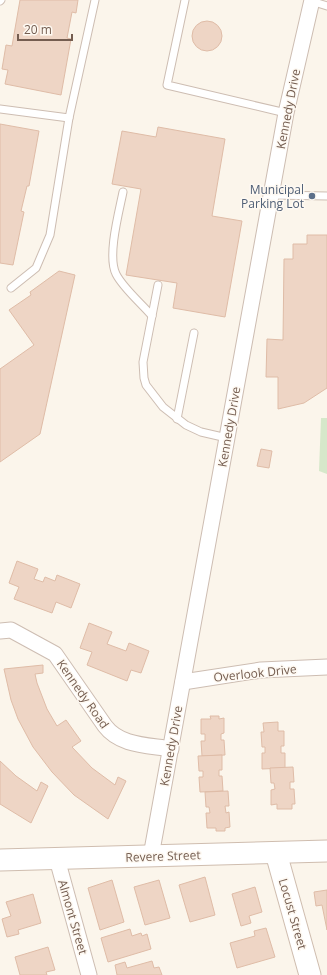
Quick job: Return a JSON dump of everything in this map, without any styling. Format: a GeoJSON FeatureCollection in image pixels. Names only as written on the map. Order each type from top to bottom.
{"type":"FeatureCollection","features":[{"type":"Feature","properties":{"kind":"main road","name":"Revere Street"},"geometry":{"type":"LineString","coordinates":[[0,860],[327,851]]}},
{"type":"Feature","properties":{"kind":"main road","name":"Locust Street"},"geometry":{"type":"LineString","coordinates":[[276,853],[310,975]]}},
{"type":"Feature","properties":{"kind":"street","name":"Kennedy Drive"},"geometry":{"type":"LineString","coordinates":[[151,856],[286,113],[312,1]]}},
{"type":"Feature","properties":{"kind":"street","name":"Kennedy Road"},"geometry":{"type":"LineString","coordinates":[[0,631],[11,630],[55,654],[107,729],[114,736],[126,742],[171,749]]}},
{"type":"Feature","properties":{"kind":"street","name":"Overlook Drive"},"geometry":{"type":"LineString","coordinates":[[183,682],[261,670],[327,667]]}},
{"type":"Feature","properties":{"kind":"street","name":"Almont Street"},"geometry":{"type":"LineString","coordinates":[[56,858],[89,975]]}},
{"type":"Feature","properties":{"kind":"lane"},"geometry":{"type":"LineString","coordinates":[[11,288],[36,268],[50,235],[69,118],[95,0]]}},
{"type":"Feature","properties":{"kind":"lane"},"geometry":{"type":"LineString","coordinates":[[185,0],[167,86],[286,113]]}},
{"type":"Feature","properties":{"kind":"lane"},"geometry":{"type":"LineString","coordinates":[[312,1],[327,6]]}},
{"type":"Feature","properties":{"kind":"lane"},"geometry":{"type":"LineString","coordinates":[[0,109],[69,118]]}},
{"type":"Feature","properties":{"kind":"lane"},"geometry":{"type":"LineString","coordinates":[[123,192],[113,252],[114,269],[120,279],[152,316]]}},
{"type":"Feature","properties":{"kind":"lane"},"geometry":{"type":"LineString","coordinates":[[272,195],[327,196]]}},
{"type":"Feature","properties":{"kind":"lane"},"geometry":{"type":"LineString","coordinates":[[158,284],[143,362],[144,378],[156,400],[177,419],[194,429],[227,438]]}},
{"type":"Feature","properties":{"kind":"lane"},"geometry":{"type":"LineString","coordinates":[[177,419],[194,333]]}},
{"type":"Feature","properties":{"kind":"green space"},"geometry":{"type":"Polygon","coordinates":[[[321,418],[327,418],[327,474],[319,471],[321,418]]]}},
{"type":"Feature","properties":{"kind":"building"},"geometry":{"type":"Polygon","coordinates":[[[20,0],[78,0],[76,13],[72,12],[67,38],[71,39],[61,95],[5,84],[8,70],[2,69],[6,45],[12,46],[20,0]]]}},
{"type":"Feature","properties":{"kind":"building"},"geometry":{"type":"Polygon","coordinates":[[[207,21],[218,25],[222,36],[218,47],[207,51],[196,47],[192,36],[196,25],[207,21]]]}},
{"type":"Feature","properties":{"kind":"building"},"geometry":{"type":"Polygon","coordinates":[[[0,124],[39,131],[29,186],[27,186],[21,211],[24,212],[13,265],[0,263],[0,124]]]}},
{"type":"Feature","properties":{"kind":"building"},"geometry":{"type":"Polygon","coordinates":[[[158,127],[225,139],[212,216],[242,221],[225,317],[173,308],[177,283],[126,275],[141,189],[112,184],[122,131],[156,137],[158,127]]]}},
{"type":"Feature","properties":{"kind":"building"},"geometry":{"type":"Polygon","coordinates":[[[307,235],[327,235],[327,388],[304,403],[278,409],[278,377],[266,377],[267,339],[283,340],[284,259],[293,259],[293,244],[307,244],[307,235]]]}},
{"type":"Feature","properties":{"kind":"building"},"geometry":{"type":"Polygon","coordinates":[[[59,271],[75,275],[40,434],[0,462],[0,369],[34,345],[9,310],[31,295],[30,292],[59,271]]]}},
{"type":"Feature","properties":{"kind":"building"},"geometry":{"type":"Polygon","coordinates":[[[261,449],[272,451],[269,468],[257,466],[261,449]]]}},
{"type":"Feature","properties":{"kind":"building"},"geometry":{"type":"Polygon","coordinates":[[[17,561],[38,569],[34,579],[43,582],[45,577],[55,581],[57,575],[80,584],[71,608],[56,602],[52,613],[14,599],[19,587],[9,583],[17,561]]]}},
{"type":"Feature","properties":{"kind":"building"},"geometry":{"type":"Polygon","coordinates":[[[89,623],[112,632],[107,644],[126,651],[129,643],[149,651],[141,673],[131,670],[127,681],[87,665],[92,652],[80,648],[89,623]]]}},
{"type":"Feature","properties":{"kind":"building"},"geometry":{"type":"Polygon","coordinates":[[[43,665],[43,673],[35,674],[37,683],[47,709],[57,726],[66,720],[81,741],[72,747],[92,768],[115,785],[118,777],[126,781],[108,819],[74,795],[52,772],[33,747],[18,719],[11,700],[4,669],[43,665]]]}},
{"type":"Feature","properties":{"kind":"building"},"geometry":{"type":"Polygon","coordinates":[[[210,716],[219,716],[219,719],[224,718],[224,733],[221,734],[221,740],[224,740],[225,755],[202,756],[201,741],[205,741],[205,734],[201,734],[201,719],[211,719],[210,716]]]}},
{"type":"Feature","properties":{"kind":"building"},"geometry":{"type":"Polygon","coordinates":[[[278,722],[278,731],[284,731],[284,746],[281,746],[281,753],[285,753],[285,768],[262,769],[262,753],[265,753],[265,747],[262,747],[261,732],[264,732],[263,723],[278,722]]]}},
{"type":"Feature","properties":{"kind":"building"},"geometry":{"type":"Polygon","coordinates":[[[222,755],[222,770],[219,770],[219,776],[222,776],[223,791],[200,792],[199,777],[203,777],[203,771],[199,771],[198,756],[222,755]]]}},
{"type":"Feature","properties":{"kind":"building"},"geometry":{"type":"Polygon","coordinates":[[[0,761],[16,776],[37,791],[41,782],[48,786],[31,823],[0,804],[0,761]]]}},
{"type":"Feature","properties":{"kind":"building"},"geometry":{"type":"Polygon","coordinates":[[[293,767],[294,782],[290,782],[290,789],[294,789],[295,804],[292,804],[292,809],[277,809],[277,804],[271,805],[271,790],[275,789],[274,783],[271,783],[270,768],[293,767]]]}},
{"type":"Feature","properties":{"kind":"building"},"geometry":{"type":"Polygon","coordinates":[[[228,791],[229,806],[225,806],[226,813],[229,812],[230,827],[225,828],[225,831],[216,831],[216,828],[207,828],[206,813],[210,813],[209,807],[206,807],[205,792],[228,791]]]}},
{"type":"Feature","properties":{"kind":"building"},"geometry":{"type":"Polygon","coordinates":[[[205,877],[215,915],[190,922],[179,885],[205,877]]]}},
{"type":"Feature","properties":{"kind":"building"},"geometry":{"type":"Polygon","coordinates":[[[112,880],[124,922],[100,930],[88,888],[112,880]]]}},
{"type":"Feature","properties":{"kind":"building"},"geometry":{"type":"Polygon","coordinates":[[[159,880],[170,918],[145,925],[134,887],[159,880]]]}},
{"type":"Feature","properties":{"kind":"building"},"geometry":{"type":"Polygon","coordinates":[[[255,887],[262,912],[249,916],[251,923],[241,926],[232,894],[255,887]]]}},
{"type":"Feature","properties":{"kind":"building"},"geometry":{"type":"Polygon","coordinates":[[[327,890],[327,930],[322,905],[316,906],[314,892],[327,890]]]}},
{"type":"Feature","properties":{"kind":"building"},"geometry":{"type":"Polygon","coordinates":[[[33,894],[41,923],[18,930],[19,934],[7,937],[2,919],[11,916],[6,902],[33,894]]]}},
{"type":"Feature","properties":{"kind":"building"},"geometry":{"type":"Polygon","coordinates":[[[266,928],[275,957],[237,968],[230,943],[255,936],[254,931],[266,928]]]}},
{"type":"Feature","properties":{"kind":"building"},"geometry":{"type":"Polygon","coordinates":[[[130,929],[132,936],[141,933],[142,936],[147,934],[151,949],[108,962],[101,938],[130,929]]]}},
{"type":"Feature","properties":{"kind":"building"},"geometry":{"type":"Polygon","coordinates":[[[48,947],[55,970],[46,972],[47,975],[20,975],[15,957],[48,947]]]}},
{"type":"Feature","properties":{"kind":"building"},"geometry":{"type":"Polygon","coordinates":[[[152,961],[154,968],[159,967],[162,975],[117,975],[115,965],[125,962],[127,968],[152,961]]]}},
{"type":"Feature","properties":{"kind":"place","name":"Municipal Parking Lot"},"geometry":{"type":"Point","coordinates":[312,196]}}]}
